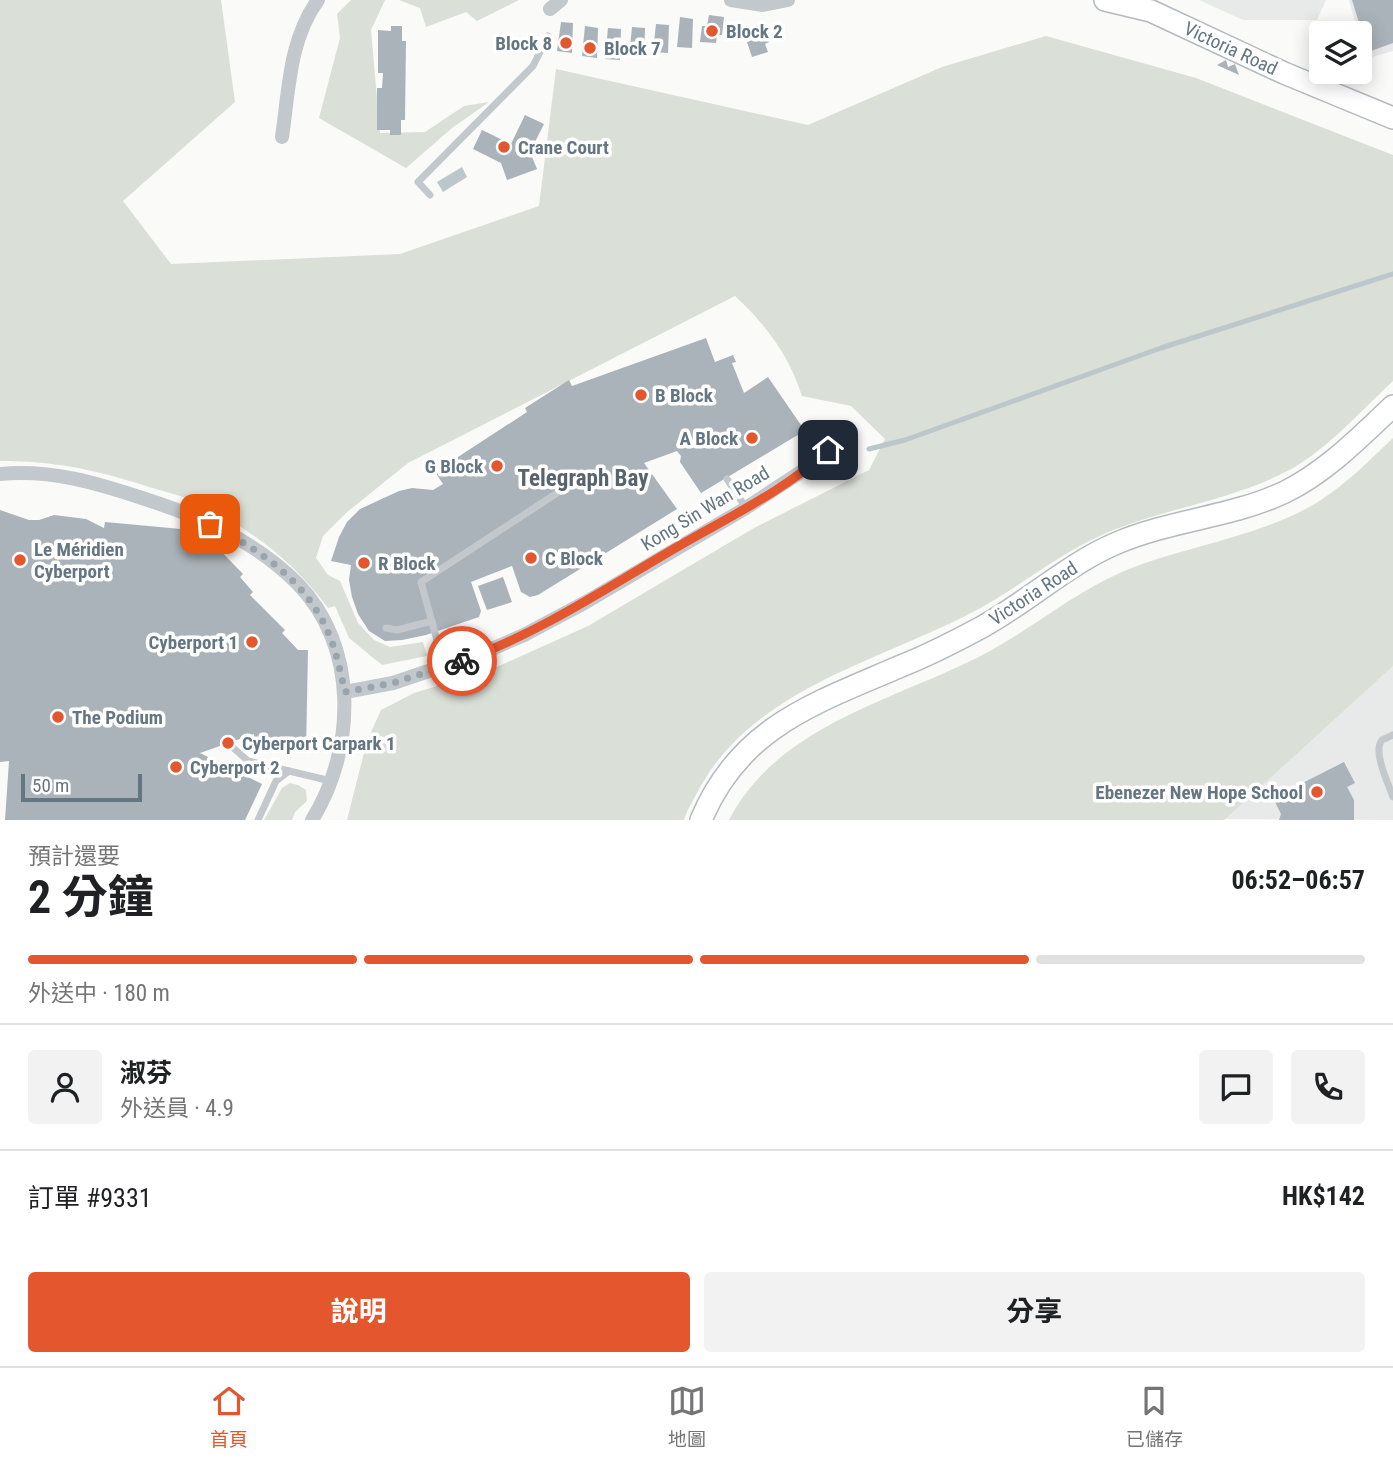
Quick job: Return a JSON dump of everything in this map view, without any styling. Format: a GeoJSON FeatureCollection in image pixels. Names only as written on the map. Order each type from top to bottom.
{"type":"FeatureCollection","features":[{"type":"Feature","properties":{"kind":"main road","name":"Victoria Road"},"geometry":{"type":"LineString","coordinates":[[1105,0],[1151,11],[1393,118]]}},
{"type":"Feature","properties":{"kind":"main road","name":"Victoria Road"},"geometry":{"type":"LineString","coordinates":[[701,820],[733,766],[757,741],[790,716],[820,699],[918,659],[963,637],[1087,558],[1116,543],[1155,529],[1245,506],[1285,492],[1323,467],[1393,406]]}},
{"type":"Feature","properties":{"kind":"street"},"geometry":{"type":"LineString","coordinates":[[282,137],[295,44],[318,0]]}},
{"type":"Feature","properties":{"kind":"street"},"geometry":{"type":"LineString","coordinates":[[731,0],[763,5],[788,0]]}},
{"type":"Feature","properties":{"kind":"street","name":"Kong Sin Wan Road"},"geometry":{"type":"LineString","coordinates":[[345,692],[393,683],[499,647],[524,635],[586,602],[746,508],[813,464],[842,435]]}},
{"type":"Feature","properties":{"kind":"street"},"geometry":{"type":"LineString","coordinates":[[0,474],[29,472],[61,475],[124,491],[194,516],[249,545],[298,584],[320,615],[337,657],[345,692],[345,733],[323,803],[312,820]]}},
{"type":"Feature","properties":{"kind":"lane"},"geometry":{"type":"LineString","coordinates":[[430,195],[418,182],[533,66],[548,36]]}},
{"type":"Feature","properties":{"kind":"lane"},"geometry":{"type":"LineString","coordinates":[[727,479],[746,508]]}},
{"type":"Feature","properties":{"kind":"lane"},"geometry":{"type":"LineString","coordinates":[[444,666],[421,582],[577,480]]}},
{"type":"Feature","properties":{"kind":"lane"},"geometry":{"type":"LineString","coordinates":[[386,628],[397,630],[432,621]]}},
{"type":"Feature","properties":{"kind":"lane"},"geometry":{"type":"LineString","coordinates":[[1393,735],[1382,741],[1379,756],[1393,797]]}},
{"type":"Feature","properties":{"kind":"lane"},"geometry":{"type":"LineString","coordinates":[[228,743],[248,761],[331,781]]}},
{"type":"Feature","properties":{"kind":"lane"},"geometry":{"type":"LineString","coordinates":[[258,820],[276,781],[289,771]]}},
{"type":"Feature","properties":{"kind":"shaded area"},"geometry":{"type":"Polygon","coordinates":[[[0,0],[221,0],[235,102],[123,201],[171,264],[400,254],[539,206],[556,69],[808,125],[942,67],[1046,36],[1196,78],[1393,155],[1393,381],[1336,436],[1298,465],[1252,487],[1104,534],[967,615],[855,665],[782,704],[749,728],[721,757],[698,791],[684,820],[347,820],[367,741],[381,710],[414,693],[490,670],[588,626],[754,528],[869,470],[885,439],[851,406],[802,396],[790,367],[775,342],[757,318],[735,296],[408,463],[346,513],[323,536],[316,558],[328,575],[340,581],[358,623],[374,640],[390,647],[423,642],[427,656],[382,665],[349,638],[335,606],[328,608],[286,561],[253,535],[218,513],[186,498],[107,475],[55,464],[0,461],[0,0]]]}},
{"type":"Feature","properties":{"kind":"shaded area"},"geometry":{"type":"Polygon","coordinates":[[[351,0],[385,0],[371,30],[380,133],[425,132],[464,106],[489,102],[452,128],[406,168],[319,118],[340,38],[337,14],[351,0]]]}},
{"type":"Feature","properties":{"kind":"shaded area"},"geometry":{"type":"Polygon","coordinates":[[[399,0],[519,0],[477,21],[466,12],[426,27],[420,8],[399,0]]]}},
{"type":"Feature","properties":{"kind":"shaded area"},"geometry":{"type":"Polygon","coordinates":[[[1199,0],[1326,0],[1317,20],[1243,20],[1199,0]]]}},
{"type":"Feature","properties":{"kind":"shaded area"},"geometry":{"type":"Polygon","coordinates":[[[1349,0],[1393,0],[1393,51],[1372,57],[1372,21],[1355,21],[1349,0]]]}},
{"type":"Feature","properties":{"kind":"shaded area"},"geometry":{"type":"Polygon","coordinates":[[[462,167],[467,177],[443,192],[437,182],[462,167]]]}},
{"type":"Feature","properties":{"kind":"shaded area"},"geometry":{"type":"Polygon","coordinates":[[[1393,438],[1393,666],[1224,820],[729,820],[751,787],[778,759],[810,736],[844,717],[990,651],[1104,580],[1146,563],[1249,532],[1298,513],[1340,486],[1393,438]]]}},
{"type":"Feature","properties":{"kind":"shaded area"},"geometry":{"type":"Polygon","coordinates":[[[1393,666],[1393,820],[1222,819],[1393,666]]]}},
{"type":"Feature","properties":{"kind":"shaded area"},"geometry":{"type":"Polygon","coordinates":[[[290,783],[306,790],[307,801],[295,812],[292,820],[264,820],[282,788],[290,783]]]}},
{"type":"Feature","properties":{"kind":"building"},"geometry":{"type":"Polygon","coordinates":[[[1352,0],[1393,0],[1393,43],[1372,51],[1372,21],[1358,21],[1352,0]]]}},
{"type":"Feature","properties":{"kind":"building","name":"Block 2"},"geometry":{"type":"Polygon","coordinates":[[[709,15],[724,17],[722,35],[717,35],[716,43],[700,42],[702,26],[707,26],[709,15]]]}},
{"type":"Feature","properties":{"kind":"building"},"geometry":{"type":"Polygon","coordinates":[[[680,17],[693,19],[692,48],[677,47],[680,17]]]}},
{"type":"Feature","properties":{"kind":"building","name":"Block 8"},"geometry":{"type":"Polygon","coordinates":[[[561,22],[573,23],[572,53],[557,51],[561,22]]]}},
{"type":"Feature","properties":{"kind":"building"},"geometry":{"type":"Polygon","coordinates":[[[656,24],[669,25],[668,53],[653,52],[656,24]]]}},
{"type":"Feature","properties":{"kind":"building"},"geometry":{"type":"Polygon","coordinates":[[[764,24],[769,42],[765,44],[768,52],[752,57],[747,42],[752,40],[749,29],[764,24]]]}},
{"type":"Feature","properties":{"kind":"building"},"geometry":{"type":"Polygon","coordinates":[[[391,26],[402,26],[402,41],[406,41],[405,120],[401,120],[401,135],[390,135],[390,130],[377,130],[377,88],[382,88],[383,73],[378,73],[378,30],[391,31],[391,26]]]}},
{"type":"Feature","properties":{"kind":"building","name":"Block 7"},"geometry":{"type":"Polygon","coordinates":[[[585,26],[598,28],[597,58],[582,56],[585,26]]]}},
{"type":"Feature","properties":{"kind":"building"},"geometry":{"type":"Polygon","coordinates":[[[632,27],[645,28],[644,58],[629,57],[632,27]]]}},
{"type":"Feature","properties":{"kind":"building"},"geometry":{"type":"Polygon","coordinates":[[[608,28],[621,29],[620,60],[605,59],[608,28]]]}},
{"type":"Feature","properties":{"kind":"building"},"geometry":{"type":"Polygon","coordinates":[[[1226,60],[1228,67],[1235,64],[1239,75],[1217,65],[1226,60]]]}},
{"type":"Feature","properties":{"kind":"building","name":"Crane Court"},"geometry":{"type":"Polygon","coordinates":[[[525,115],[544,124],[530,152],[537,169],[507,180],[501,163],[473,149],[482,130],[511,144],[525,115]]]}},
{"type":"Feature","properties":{"kind":"building"},"geometry":{"type":"Polygon","coordinates":[[[706,338],[715,362],[733,355],[736,362],[732,363],[744,393],[768,377],[803,428],[801,433],[701,493],[680,462],[681,456],[677,451],[644,463],[677,509],[538,595],[530,597],[521,592],[512,566],[471,582],[481,611],[479,617],[402,640],[385,641],[369,631],[358,614],[352,597],[349,580],[351,565],[331,561],[347,522],[360,509],[399,491],[412,488],[433,490],[443,484],[435,472],[527,412],[525,408],[569,380],[572,386],[706,338]]]}},
{"type":"Feature","properties":{"kind":"building"},"geometry":{"type":"Polygon","coordinates":[[[0,510],[29,520],[54,515],[86,519],[104,528],[105,522],[181,529],[180,536],[204,545],[210,540],[243,574],[240,577],[253,592],[250,595],[285,630],[282,633],[298,650],[308,650],[306,751],[255,750],[254,734],[200,753],[262,784],[245,820],[5,820],[9,761],[0,762],[0,510]]]}},
{"type":"Feature","properties":{"kind":"building"},"geometry":{"type":"Polygon","coordinates":[[[503,577],[512,602],[487,610],[478,586],[503,577]]]}},
{"type":"Feature","properties":{"kind":"building","name":"Ebenezer New Hope School"},"geometry":{"type":"Polygon","coordinates":[[[1344,762],[1355,783],[1347,787],[1354,800],[1354,820],[1279,820],[1281,814],[1273,798],[1344,762]]]}},
{"type":"Feature","properties":{"kind":"waterway"},"geometry":{"type":"LineString","coordinates":[[869,449],[905,440],[1161,348],[1393,274]]}},
{"type":"Feature","properties":{"kind":"way so far"},"geometry":{"type":"LineString","coordinates":[[210,524],[249,545],[298,584],[328,630],[345,692],[393,683],[462,661]]}},
{"type":"Feature","properties":{"kind":"place","name":"Block 2"},"geometry":{"type":"Point","coordinates":[712,31]}},
{"type":"Feature","properties":{"kind":"place","name":"Block 8"},"geometry":{"type":"Point","coordinates":[566,43]}},
{"type":"Feature","properties":{"kind":"place","name":"Block 7"},"geometry":{"type":"Point","coordinates":[590,48]}},
{"type":"Feature","properties":{"kind":"place","name":"Crane Court"},"geometry":{"type":"Point","coordinates":[504,147]}},
{"type":"Feature","properties":{"kind":"place","name":"B Block"},"geometry":{"type":"Point","coordinates":[641,395]}},
{"type":"Feature","properties":{"kind":"place","name":"A Block"},"geometry":{"type":"Point","coordinates":[752,438]}},
{"type":"Feature","properties":{"kind":"place","name":"G Block"},"geometry":{"type":"Point","coordinates":[497,466]}},
{"type":"Feature","properties":{"kind":"place","name":"C Block"},"geometry":{"type":"Point","coordinates":[531,558]}},
{"type":"Feature","properties":{"kind":"place","name":"Le Méridien Cyberport"},"geometry":{"type":"Point","coordinates":[20,560]}},
{"type":"Feature","properties":{"kind":"place","name":"R Block"},"geometry":{"type":"Point","coordinates":[364,563]}},
{"type":"Feature","properties":{"kind":"place","name":"Cyberport 1"},"geometry":{"type":"Point","coordinates":[252,642]}},
{"type":"Feature","properties":{"kind":"place","name":"The Podium"},"geometry":{"type":"Point","coordinates":[58,717]}},
{"type":"Feature","properties":{"kind":"place","name":"Cyberport Carpark 1"},"geometry":{"type":"Point","coordinates":[228,743]}},
{"type":"Feature","properties":{"kind":"place","name":"Cyberport 2"},"geometry":{"type":"Point","coordinates":[176,767]}},
{"type":"Feature","properties":{"kind":"place","name":"Ebenezer New Hope School"},"geometry":{"type":"Point","coordinates":[1317,792]}},
{"type":"Feature","properties":{"kind":"district","name":"Telegraph Bay"},"geometry":{"type":"Point","coordinates":[583,478]}},
{"type":"Feature","properties":{"kind":"route"},"geometry":{"type":"LineString","coordinates":[[462,661],[499,647],[586,602],[746,508],[813,464],[828,450]]}}]}
